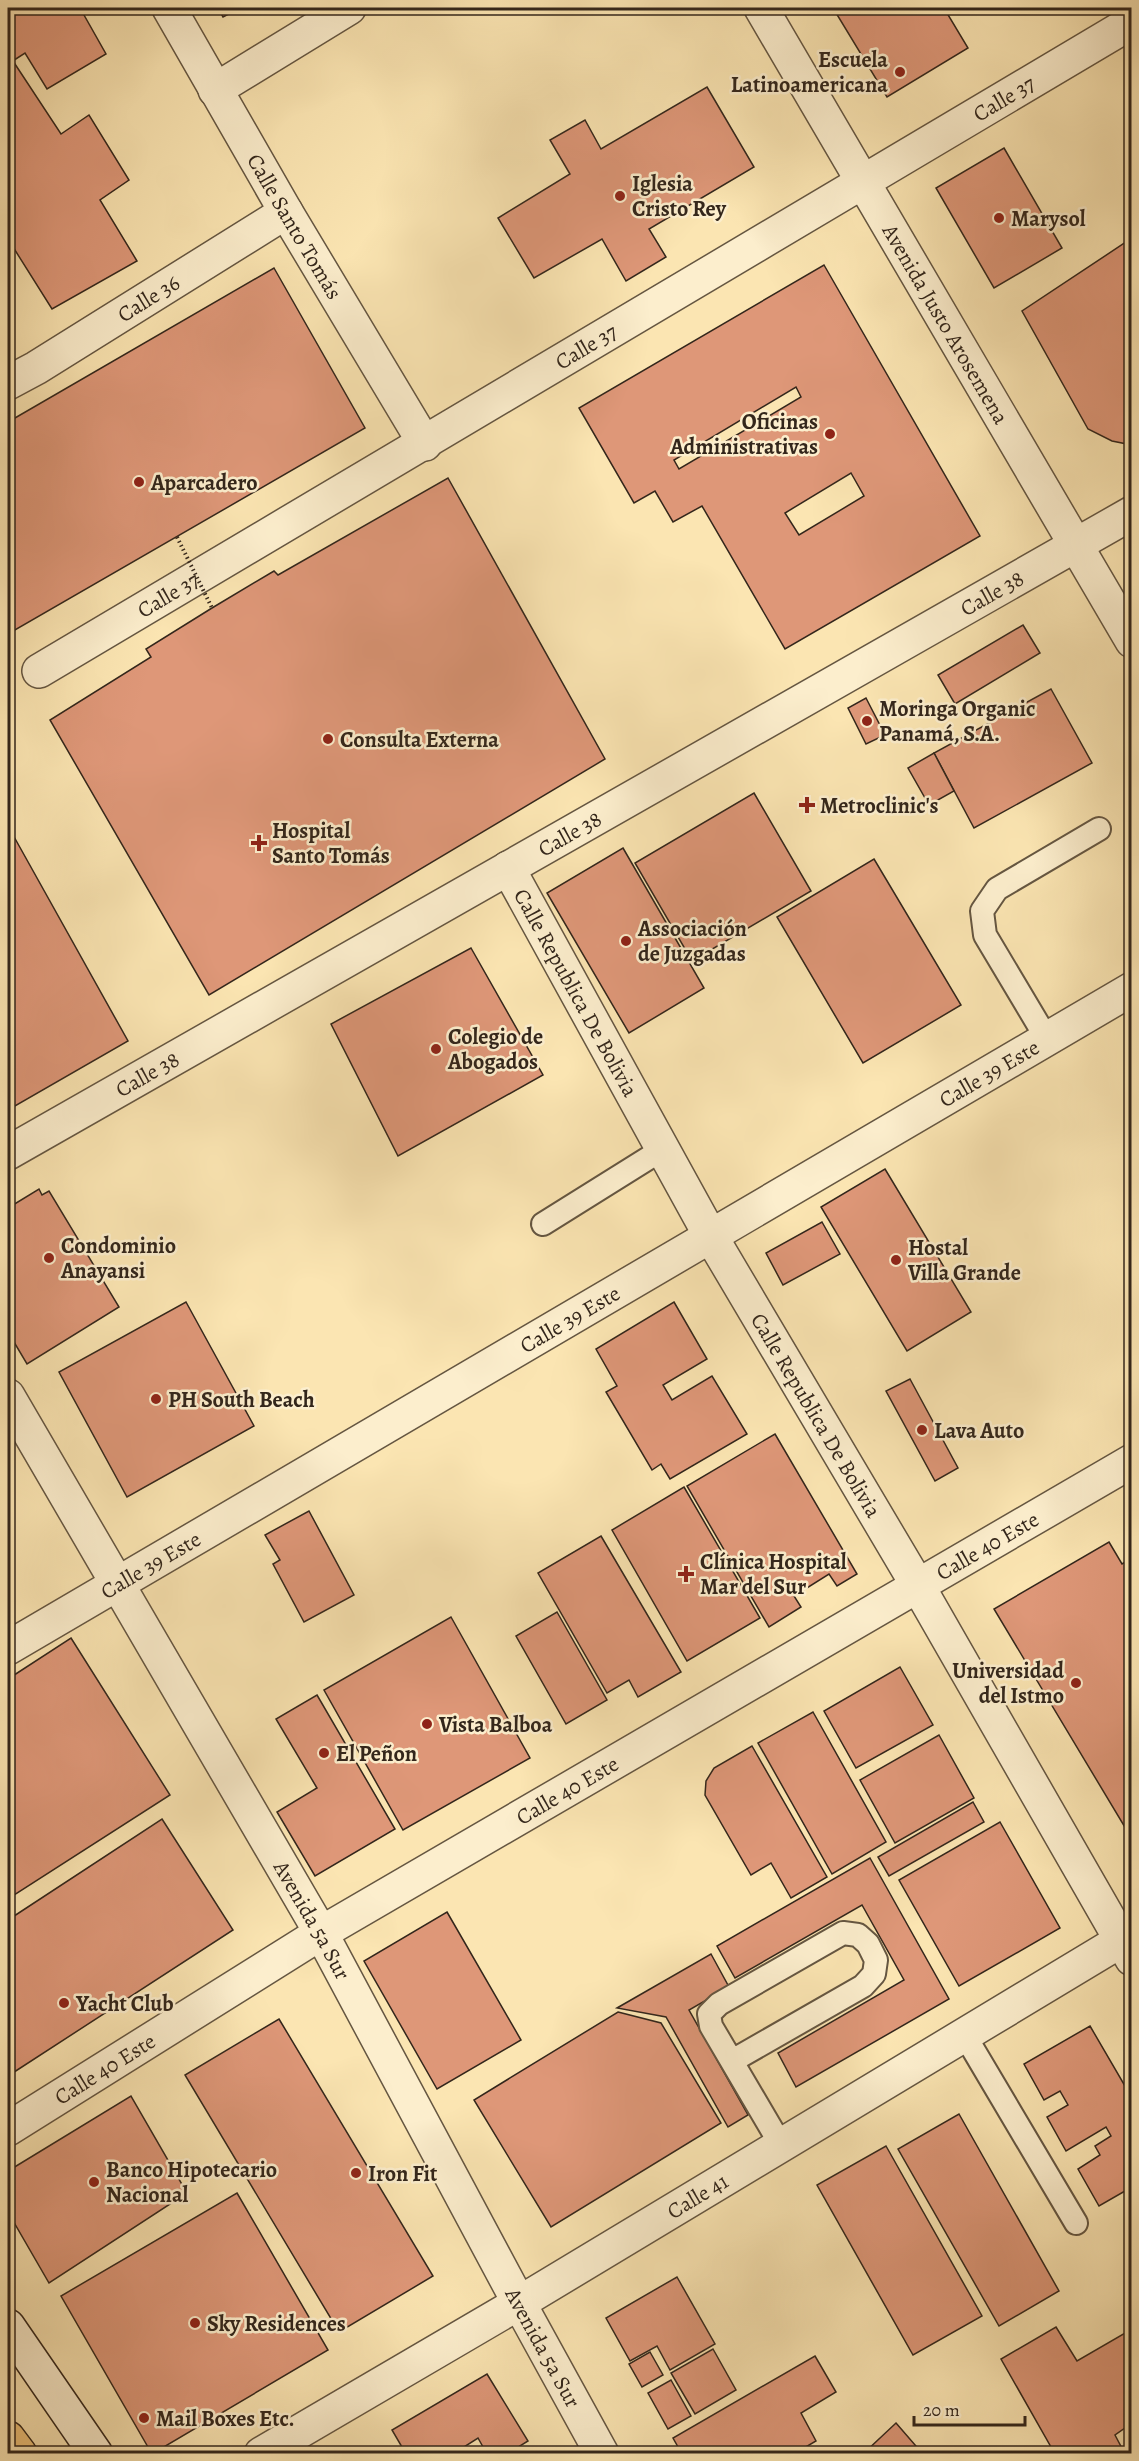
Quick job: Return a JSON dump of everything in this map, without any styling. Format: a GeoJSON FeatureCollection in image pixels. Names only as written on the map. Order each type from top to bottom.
{"type":"FeatureCollection","features":[{"type":"Feature","properties":{"kind":"highway"},"geometry":{"type":"LineString","coordinates":[[8,2438],[20,2454]]}},
{"type":"Feature","properties":{"kind":"highway"},"geometry":{"type":"LineString","coordinates":[[8,2447],[12,2454]]}},
{"type":"Feature","properties":{"kind":"street","name":"Calle Santo Tomás"},"geometry":{"type":"LineString","coordinates":[[169,8],[286,212],[424,444]]}},
{"type":"Feature","properties":{"kind":"street"},"geometry":{"type":"LineString","coordinates":[[215,90],[349,8]]}},
{"type":"Feature","properties":{"kind":"street","name":"Avenida Justo Arosemena"},"geometry":{"type":"LineString","coordinates":[[761,8],[1131,641]]}},
{"type":"Feature","properties":{"kind":"street","name":"Calle 37"},"geometry":{"type":"LineString","coordinates":[[39,671],[1131,22]]}},
{"type":"Feature","properties":{"kind":"street","name":"Calle 36"},"geometry":{"type":"LineString","coordinates":[[8,383],[36,368],[286,212]]}},
{"type":"Feature","properties":{"kind":"street","name":"Calle 38"},"geometry":{"type":"LineString","coordinates":[[8,1153],[1131,513]]}},
{"type":"Feature","properties":{"kind":"street","name":"Calle Republica De Bolivia"},"geometry":{"type":"LineString","coordinates":[[508,868],[710,1235],[1128,1944]]}},
{"type":"Feature","properties":{"kind":"street","name":"Calle 39 Este"},"geometry":{"type":"LineString","coordinates":[[8,1648],[1131,989]]}},
{"type":"Feature","properties":{"kind":"street","name":"Avenida 5a Sur"},"geometry":{"type":"LineString","coordinates":[[8,1396],[321,1933],[602,2454]]}},
{"type":"Feature","properties":{"kind":"street","name":"Calle 40 Este"},"geometry":{"type":"LineString","coordinates":[[8,2129],[321,1933],[1131,1461]]}},
{"type":"Feature","properties":{"kind":"street","name":"Calle 41"},"geometry":{"type":"LineString","coordinates":[[261,2454],[519,2303],[964,2034],[1128,1944]]}},
{"type":"Feature","properties":{"kind":"street"},"geometry":{"type":"LineString","coordinates":[[8,2326],[96,2454]]}},
{"type":"Feature","properties":{"kind":"lane"},"geometry":{"type":"LineString","coordinates":[[1047,1039],[985,935],[982,911],[997,889],[1099,829]]}},
{"type":"Feature","properties":{"kind":"lane"},"geometry":{"type":"LineString","coordinates":[[543,1224],[663,1149]]}},
{"type":"Feature","properties":{"kind":"lane"},"geometry":{"type":"LineString","coordinates":[[732,2061],[863,1986],[874,1974],[876,1960],[868,1944],[858,1935],[843,1933],[719,2004],[709,2014],[711,2026],[781,2145]]}},
{"type":"Feature","properties":{"kind":"lane"},"geometry":{"type":"LineString","coordinates":[[964,2034],[1076,2223]]}},
{"type":"Feature","properties":{"kind":"path"},"geometry":{"type":"LineString","coordinates":[[177,537],[212,608]]}},
{"type":"Feature","properties":{"kind":"building"},"geometry":{"type":"Polygon","coordinates":[[[8,8],[80,8],[106,54],[47,89],[25,53],[8,64],[8,8]]]}},
{"type":"Feature","properties":{"kind":"building"},"geometry":{"type":"Polygon","coordinates":[[[218,8],[240,8],[223,17],[218,8]]]}},
{"type":"Feature","properties":{"kind":"building","name":"Escuela Latinoamericana"},"geometry":{"type":"Polygon","coordinates":[[[833,8],[944,8],[968,48],[887,97],[833,8]]]}},
{"type":"Feature","properties":{"kind":"building"},"geometry":{"type":"Polygon","coordinates":[[[13,61],[61,134],[89,115],[129,180],[100,200],[137,261],[52,309],[8,239],[8,64],[13,61]]]}},
{"type":"Feature","properties":{"kind":"building","name":"Iglesia Cristo Rey"},"geometry":{"type":"Polygon","coordinates":[[[707,87],[754,167],[649,229],[666,257],[626,281],[602,239],[534,278],[498,218],[570,174],[550,140],[585,120],[601,149],[707,87]]]}},
{"type":"Feature","properties":{"kind":"building","name":"Marysol"},"geometry":{"type":"Polygon","coordinates":[[[1004,148],[1062,248],[994,288],[936,188],[1004,148]]]}},
{"type":"Feature","properties":{"kind":"building"},"geometry":{"type":"Polygon","coordinates":[[[1132,238],[1132,445],[1112,441],[1088,429],[1022,311],[1132,238]]]}},
{"type":"Feature","properties":{"kind":"building","name":"Oficinas Administrativas"},"geometry":{"type":"Polygon","coordinates":[[[824,265],[980,536],[785,649],[702,506],[673,522],[655,491],[634,503],[579,408],[824,265]],[[796,387],[674,460],[679,469],[801,397],[796,387]],[[851,473],[785,513],[799,535],[864,496],[851,473]]]}},
{"type":"Feature","properties":{"kind":"building","name":"Aparcadero"},"geometry":{"type":"Polygon","coordinates":[[[274,268],[365,428],[8,634],[8,422],[274,268]]]}},
{"type":"Feature","properties":{"kind":"building","name":"Consulta Externa"},"geometry":{"type":"Polygon","coordinates":[[[448,478],[605,759],[209,995],[50,720],[151,657],[146,649],[212,608],[274,571],[278,575],[448,478]]]}},
{"type":"Feature","properties":{"kind":"building"},"geometry":{"type":"Polygon","coordinates":[[[1023,625],[1040,653],[955,704],[938,675],[1023,625]]]}},
{"type":"Feature","properties":{"kind":"building"},"geometry":{"type":"Polygon","coordinates":[[[1051,689],[1092,763],[974,828],[934,753],[1051,689]]]}},
{"type":"Feature","properties":{"kind":"building","name":"Moringa Organic Panamá, S.A."},"geometry":{"type":"Polygon","coordinates":[[[866,698],[885,735],[866,744],[848,708],[866,698]]]}},
{"type":"Feature","properties":{"kind":"building"},"geometry":{"type":"Polygon","coordinates":[[[934,753],[954,791],[929,805],[908,768],[934,753]]]}},
{"type":"Feature","properties":{"kind":"building"},"geometry":{"type":"Polygon","coordinates":[[[754,793],[811,891],[692,961],[635,863],[754,793]]]}},
{"type":"Feature","properties":{"kind":"building"},"geometry":{"type":"Polygon","coordinates":[[[8,826],[128,1041],[8,1110],[8,826]]]}},
{"type":"Feature","properties":{"kind":"building","name":"Associación de Juzgadas"},"geometry":{"type":"Polygon","coordinates":[[[623,848],[704,988],[629,1033],[547,893],[623,848]]]}},
{"type":"Feature","properties":{"kind":"building"},"geometry":{"type":"Polygon","coordinates":[[[874,859],[961,1005],[863,1063],[777,917],[874,859]]]}},
{"type":"Feature","properties":{"kind":"building","name":"Colegio de Abogados"},"geometry":{"type":"Polygon","coordinates":[[[471,948],[543,1075],[398,1156],[331,1024],[471,948]]]}},
{"type":"Feature","properties":{"kind":"building","name":"Hostal Villa Grande"},"geometry":{"type":"Polygon","coordinates":[[[885,1169],[971,1312],[907,1351],[821,1207],[885,1169]]]}},
{"type":"Feature","properties":{"kind":"building","name":"Condominio Anayansi"},"geometry":{"type":"Polygon","coordinates":[[[39,1189],[42,1195],[49,1191],[119,1307],[27,1364],[8,1332],[8,1208],[39,1189]]]}},
{"type":"Feature","properties":{"kind":"building"},"geometry":{"type":"Polygon","coordinates":[[[822,1222],[840,1254],[783,1285],[766,1253],[822,1222]]]}},
{"type":"Feature","properties":{"kind":"building","name":"PH South Beach"},"geometry":{"type":"Polygon","coordinates":[[[186,1302],[254,1426],[127,1497],[59,1372],[186,1302]]]}},
{"type":"Feature","properties":{"kind":"building"},"geometry":{"type":"Polygon","coordinates":[[[674,1302],[707,1359],[663,1385],[672,1400],[712,1376],[747,1434],[670,1479],[661,1464],[652,1470],[606,1392],[617,1386],[596,1349],[674,1302]]]}},
{"type":"Feature","properties":{"kind":"building","name":"Lava Auto"},"geometry":{"type":"Polygon","coordinates":[[[910,1379],[958,1468],[935,1481],[886,1391],[910,1379]]]}},
{"type":"Feature","properties":{"kind":"building"},"geometry":{"type":"Polygon","coordinates":[[[775,1434],[857,1574],[837,1586],[829,1574],[794,1596],[801,1607],[769,1627],[687,1486],[775,1434]]]}},
{"type":"Feature","properties":{"kind":"building","name":"Clínica Hospital Mar del Sur"},"geometry":{"type":"Polygon","coordinates":[[[684,1487],[760,1618],[687,1661],[612,1530],[684,1487]]]}},
{"type":"Feature","properties":{"kind":"building"},"geometry":{"type":"Polygon","coordinates":[[[309,1511],[354,1595],[304,1622],[273,1564],[280,1560],[265,1535],[309,1511]]]}},
{"type":"Feature","properties":{"kind":"building"},"geometry":{"type":"Polygon","coordinates":[[[601,1536],[681,1672],[638,1697],[629,1680],[607,1693],[538,1573],[601,1536]]]}},
{"type":"Feature","properties":{"kind":"building","name":"Universidad del Istmo"},"geometry":{"type":"Polygon","coordinates":[[[1109,1542],[1122,1564],[1132,1558],[1132,1839],[994,1609],[1109,1542]]]}},
{"type":"Feature","properties":{"kind":"building"},"geometry":{"type":"Polygon","coordinates":[[[557,1612],[607,1700],[566,1724],[516,1636],[557,1612]]]}},
{"type":"Feature","properties":{"kind":"building","name":"Vista Balboa"},"geometry":{"type":"Polygon","coordinates":[[[451,1617],[530,1758],[403,1830],[324,1690],[451,1617]]]}},
{"type":"Feature","properties":{"kind":"building"},"geometry":{"type":"Polygon","coordinates":[[[71,1638],[170,1795],[8,1899],[8,1679],[71,1638]]]}},
{"type":"Feature","properties":{"kind":"building"},"geometry":{"type":"Polygon","coordinates":[[[900,1667],[933,1725],[856,1768],[824,1711],[900,1667]]]}},
{"type":"Feature","properties":{"kind":"building","name":"El Peñon"},"geometry":{"type":"Polygon","coordinates":[[[317,1695],[395,1829],[315,1876],[277,1812],[317,1788],[276,1719],[317,1695]]]}},
{"type":"Feature","properties":{"kind":"building"},"geometry":{"type":"Polygon","coordinates":[[[813,1712],[886,1842],[832,1874],[758,1743],[813,1712]]]}},
{"type":"Feature","properties":{"kind":"building"},"geometry":{"type":"Polygon","coordinates":[[[939,1735],[974,1798],[895,1843],[860,1780],[939,1735]]]}},
{"type":"Feature","properties":{"kind":"building"},"geometry":{"type":"Polygon","coordinates":[[[752,1746],[827,1877],[791,1898],[771,1863],[751,1875],[705,1795],[706,1781],[714,1768],[752,1746]]]}},
{"type":"Feature","properties":{"kind":"building"},"geometry":{"type":"Polygon","coordinates":[[[973,1802],[984,1822],[889,1876],[878,1857],[973,1802]]]}},
{"type":"Feature","properties":{"kind":"building","name":"Yacht Club"},"geometry":{"type":"Polygon","coordinates":[[[162,1819],[233,1930],[8,2076],[8,1920],[162,1819]]]}},
{"type":"Feature","properties":{"kind":"building"},"geometry":{"type":"Polygon","coordinates":[[[1000,1822],[1060,1928],[959,1986],[899,1880],[1000,1822]]]}},
{"type":"Feature","properties":{"kind":"building"},"geometry":{"type":"Polygon","coordinates":[[[870,1858],[949,1999],[796,2087],[778,2053],[904,1980],[862,1905],[735,1978],[717,1946],[870,1858]]]}},
{"type":"Feature","properties":{"kind":"building"},"geometry":{"type":"Polygon","coordinates":[[[447,1912],[521,2040],[437,2089],[364,1961],[447,1912]]]}},
{"type":"Feature","properties":{"kind":"building"},"geometry":{"type":"Polygon","coordinates":[[[711,1954],[729,1987],[689,2010],[748,2115],[728,2127],[666,2017],[617,2008],[711,1954]]]}},
{"type":"Feature","properties":{"kind":"building"},"geometry":{"type":"Polygon","coordinates":[[[618,2012],[661,2023],[721,2123],[551,2227],[474,2100],[618,2012]]]}},
{"type":"Feature","properties":{"kind":"building"},"geometry":{"type":"Polygon","coordinates":[[[279,2019],[433,2276],[339,2332],[185,2075],[279,2019]]]}},
{"type":"Feature","properties":{"kind":"building"},"geometry":{"type":"Polygon","coordinates":[[[1090,2026],[1132,2098],[1132,2187],[1099,2206],[1078,2169],[1100,2155],[1095,2146],[1111,2136],[1106,2127],[1066,2151],[1047,2117],[1068,2105],[1060,2091],[1044,2100],[1024,2064],[1090,2026]]]}},
{"type":"Feature","properties":{"kind":"building","name":"Banco Hipotecario Nacional"},"geometry":{"type":"Polygon","coordinates":[[[131,2096],[187,2193],[49,2283],[8,2212],[8,2171],[131,2096]]]}},
{"type":"Feature","properties":{"kind":"building"},"geometry":{"type":"Polygon","coordinates":[[[959,2114],[1059,2291],[999,2326],[898,2149],[959,2114]]]}},
{"type":"Feature","properties":{"kind":"building"},"geometry":{"type":"Polygon","coordinates":[[[886,2146],[982,2316],[913,2355],[817,2185],[886,2146]]]}},
{"type":"Feature","properties":{"kind":"building","name":"Sky Residences"},"geometry":{"type":"Polygon","coordinates":[[[237,2193],[328,2350],[152,2454],[61,2296],[237,2193]]]}},
{"type":"Feature","properties":{"kind":"building"},"geometry":{"type":"Polygon","coordinates":[[[677,2277],[715,2344],[670,2370],[657,2346],[630,2361],[606,2318],[677,2277]]]}},
{"type":"Feature","properties":{"kind":"building"},"geometry":{"type":"Polygon","coordinates":[[[1056,2327],[1077,2361],[1132,2329],[1132,2423],[1115,2435],[1125,2454],[1055,2454],[1001,2359],[1056,2327]]]}},
{"type":"Feature","properties":{"kind":"building"},"geometry":{"type":"Polygon","coordinates":[[[713,2349],[736,2390],[695,2414],[671,2373],[713,2349]]]}},
{"type":"Feature","properties":{"kind":"building"},"geometry":{"type":"Polygon","coordinates":[[[650,2352],[663,2375],[642,2387],[629,2364],[650,2352]]]}},
{"type":"Feature","properties":{"kind":"building"},"geometry":{"type":"Polygon","coordinates":[[[815,2356],[836,2392],[801,2413],[816,2441],[794,2454],[682,2454],[673,2438],[815,2356]]]}},
{"type":"Feature","properties":{"kind":"building"},"geometry":{"type":"Polygon","coordinates":[[[487,2374],[528,2441],[507,2454],[487,2454],[478,2438],[453,2454],[406,2454],[392,2430],[487,2374]]]}},
{"type":"Feature","properties":{"kind":"building"},"geometry":{"type":"Polygon","coordinates":[[[671,2380],[691,2416],[668,2429],[648,2393],[671,2380]]]}},
{"type":"Feature","properties":{"kind":"building"},"geometry":{"type":"Polygon","coordinates":[[[896,2423],[922,2453],[863,2454],[896,2423]]]}},
{"type":"Feature","properties":{"kind":"place","name":"Escuela Latinoamericana"},"geometry":{"type":"Point","coordinates":[900,72]}},
{"type":"Feature","properties":{"kind":"place","name":"Iglesia Cristo Rey"},"geometry":{"type":"Point","coordinates":[620,196]}},
{"type":"Feature","properties":{"kind":"place","name":"Marysol"},"geometry":{"type":"Point","coordinates":[999,218]}},
{"type":"Feature","properties":{"kind":"place","name":"Oficinas Administrativas"},"geometry":{"type":"Point","coordinates":[830,434]}},
{"type":"Feature","properties":{"kind":"place","name":"Aparcadero"},"geometry":{"type":"Point","coordinates":[139,482]}},
{"type":"Feature","properties":{"kind":"place","name":"Moringa Organic Panamá, S.A."},"geometry":{"type":"Point","coordinates":[867,721]}},
{"type":"Feature","properties":{"kind":"place","name":"Consulta Externa"},"geometry":{"type":"Point","coordinates":[328,739]}},
{"type":"Feature","properties":{"kind":"place","name":"Metroclinic's"},"geometry":{"type":"Point","coordinates":[807,805]}},
{"type":"Feature","properties":{"kind":"place","name":"Hospital Santo Tomás"},"geometry":{"type":"Point","coordinates":[259,843]}},
{"type":"Feature","properties":{"kind":"place","name":"Associación de Juzgadas"},"geometry":{"type":"Point","coordinates":[626,941]}},
{"type":"Feature","properties":{"kind":"place","name":"Colegio de Abogados"},"geometry":{"type":"Point","coordinates":[436,1049]}},
{"type":"Feature","properties":{"kind":"place","name":"Condominio Anayansi"},"geometry":{"type":"Point","coordinates":[49,1258]}},
{"type":"Feature","properties":{"kind":"place","name":"Hostal Villa Grande"},"geometry":{"type":"Point","coordinates":[896,1260]}},
{"type":"Feature","properties":{"kind":"place","name":"PH South Beach"},"geometry":{"type":"Point","coordinates":[156,1399]}},
{"type":"Feature","properties":{"kind":"place","name":"Lava Auto"},"geometry":{"type":"Point","coordinates":[922,1430]}},
{"type":"Feature","properties":{"kind":"place","name":"Clínica Hospital Mar del Sur"},"geometry":{"type":"Point","coordinates":[686,1574]}},
{"type":"Feature","properties":{"kind":"place","name":"Universidad del Istmo"},"geometry":{"type":"Point","coordinates":[1076,1683]}},
{"type":"Feature","properties":{"kind":"place","name":"Vista Balboa"},"geometry":{"type":"Point","coordinates":[427,1724]}},
{"type":"Feature","properties":{"kind":"place","name":"El Peñon"},"geometry":{"type":"Point","coordinates":[324,1753]}},
{"type":"Feature","properties":{"kind":"place","name":"Yacht Club"},"geometry":{"type":"Point","coordinates":[64,2003]}},
{"type":"Feature","properties":{"kind":"place","name":"Iron Fit"},"geometry":{"type":"Point","coordinates":[356,2173]}},
{"type":"Feature","properties":{"kind":"place","name":"Banco Hipotecario Nacional"},"geometry":{"type":"Point","coordinates":[94,2182]}},
{"type":"Feature","properties":{"kind":"place","name":"Sky Residences"},"geometry":{"type":"Point","coordinates":[195,2323]}},
{"type":"Feature","properties":{"kind":"place","name":"Mail Boxes Etc."},"geometry":{"type":"Point","coordinates":[144,2418]}}]}
